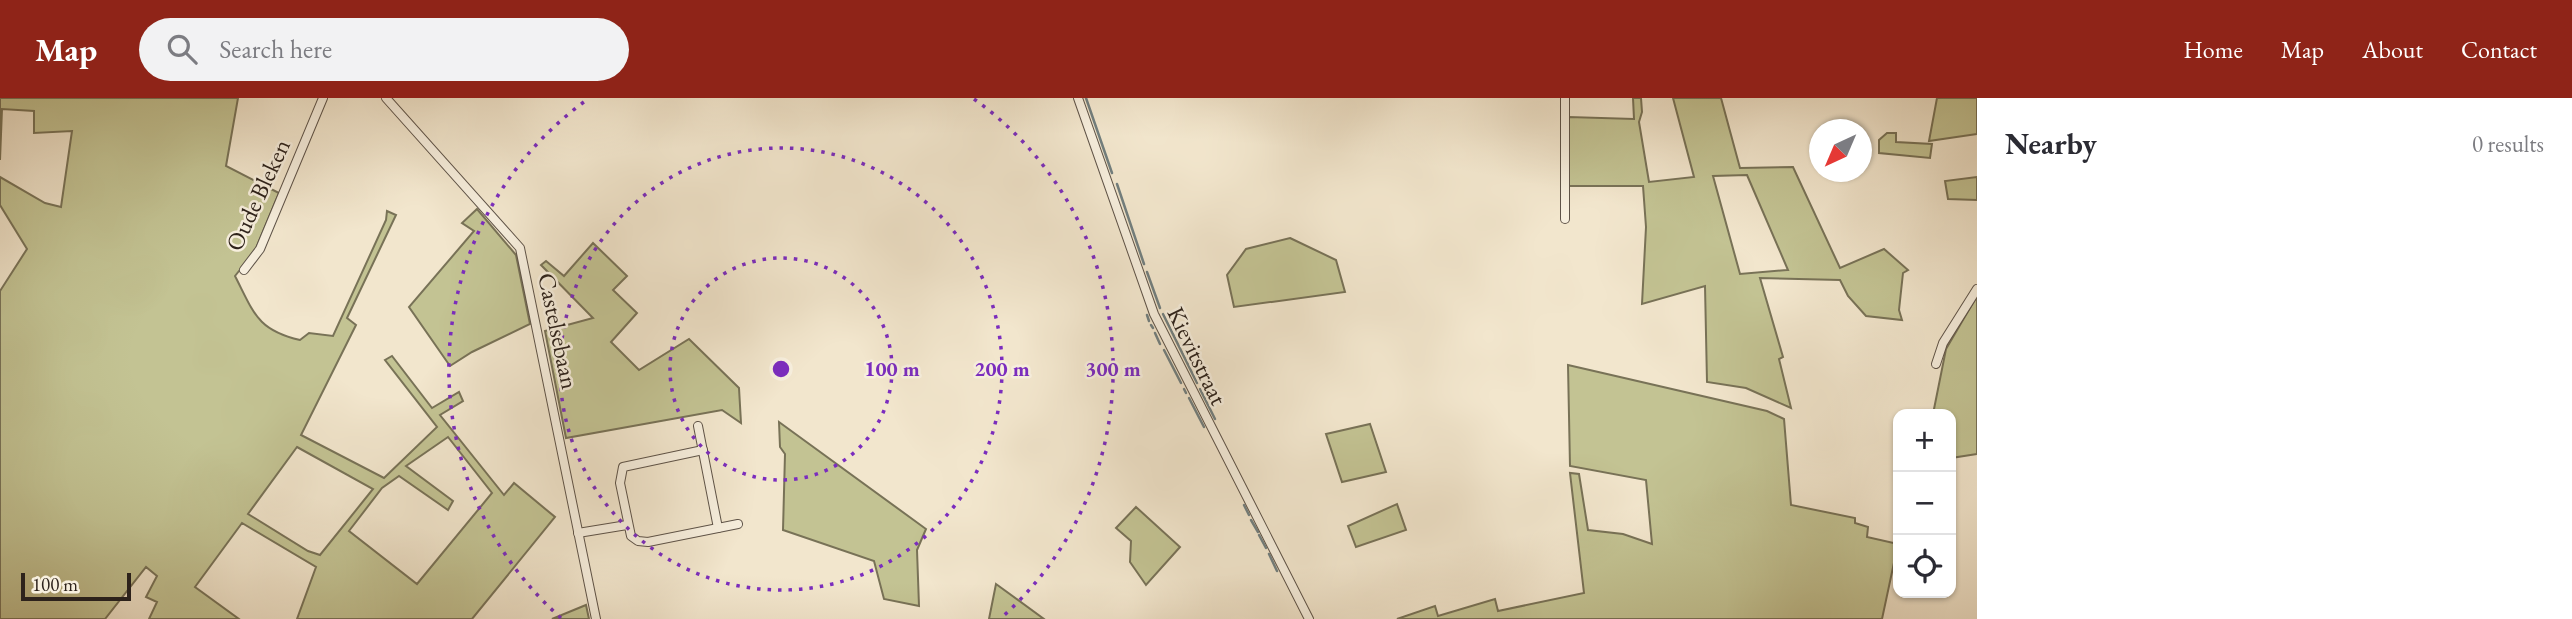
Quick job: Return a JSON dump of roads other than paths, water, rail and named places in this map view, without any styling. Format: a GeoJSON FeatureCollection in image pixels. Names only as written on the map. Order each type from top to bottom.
{"type":"FeatureCollection","features":[{"type":"Feature","properties":{"kind":"street","name":"Oude Bleken"},"geometry":{"type":"LineString","coordinates":[[244,270],[260,249],[323,98]]}},
{"type":"Feature","properties":{"kind":"street","name":"Castelsebaan"},"geometry":{"type":"LineString","coordinates":[[386,98],[520,248],[596,619]]}},
{"type":"Feature","properties":{"kind":"street","name":"Kievitstraat"},"geometry":{"type":"LineString","coordinates":[[1078,98],[1154,314],[1308,619]]}},
{"type":"Feature","properties":{"kind":"street"},"geometry":{"type":"LineString","coordinates":[[1565,98],[1565,219]]}},
{"type":"Feature","properties":{"kind":"street"},"geometry":{"type":"LineString","coordinates":[[1936,364],[1943,343],[1977,289]]}},
{"type":"Feature","properties":{"kind":"street"},"geometry":{"type":"LineString","coordinates":[[698,426],[718,528]]}},
{"type":"Feature","properties":{"kind":"street"},"geometry":{"type":"LineString","coordinates":[[703,450],[623,467],[620,483],[631,536],[638,541],[738,524]]}},
{"type":"Feature","properties":{"kind":"street"},"geometry":{"type":"LineString","coordinates":[[578,533],[627,524]]}},
{"type":"Feature","properties":{"kind":"waterway"},"geometry":{"type":"LineString","coordinates":[[1086,98],[1112,173]]}},
{"type":"Feature","properties":{"kind":"waterway"},"geometry":{"type":"LineString","coordinates":[[1117,184],[1144,264]]}},
{"type":"Feature","properties":{"kind":"waterway"},"geometry":{"type":"LineString","coordinates":[[1147,272],[1160,308]]}},
{"type":"Feature","properties":{"kind":"waterway"},"geometry":{"type":"LineString","coordinates":[[1163,314],[1197,383]]}},
{"type":"Feature","properties":{"kind":"waterway"},"geometry":{"type":"LineString","coordinates":[[1147,315],[1149,321]]}},
{"type":"Feature","properties":{"kind":"waterway"},"geometry":{"type":"LineString","coordinates":[[1155,333],[1160,344]]}},
{"type":"Feature","properties":{"kind":"waterway"},"geometry":{"type":"LineString","coordinates":[[1164,350],[1181,383]]}},
{"type":"Feature","properties":{"kind":"waterway"},"geometry":{"type":"LineString","coordinates":[[1184,389],[1186,393]]}},
{"type":"Feature","properties":{"kind":"waterway"},"geometry":{"type":"LineString","coordinates":[[1200,389],[1215,419]]}},
{"type":"Feature","properties":{"kind":"waterway"},"geometry":{"type":"LineString","coordinates":[[1189,398],[1204,427]]}},
{"type":"Feature","properties":{"kind":"waterway"},"geometry":{"type":"LineString","coordinates":[[1244,505],[1249,515]]}},
{"type":"Feature","properties":{"kind":"waterway"},"geometry":{"type":"LineString","coordinates":[[1251,520],[1258,532]]}},
{"type":"Feature","properties":{"kind":"waterway"},"geometry":{"type":"LineString","coordinates":[[1259,535],[1266,548]]}},
{"type":"Feature","properties":{"kind":"waterway"},"geometry":{"type":"LineString","coordinates":[[1269,554],[1277,571]]}}]}
